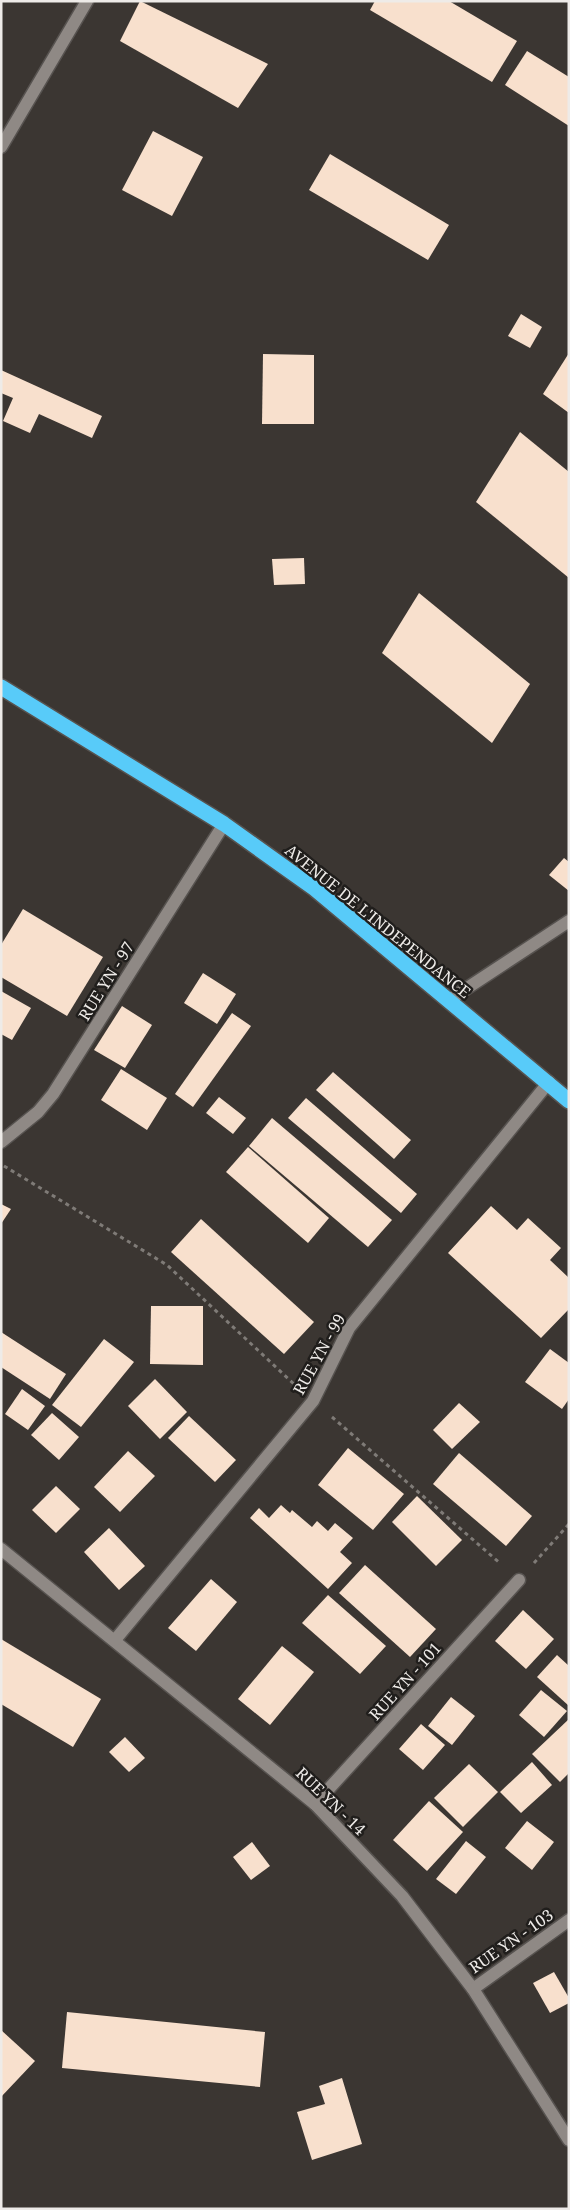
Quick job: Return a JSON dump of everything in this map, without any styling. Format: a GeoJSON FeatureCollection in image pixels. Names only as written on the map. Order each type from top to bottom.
{"type":"FeatureCollection","features":[{"type":"Feature","properties":{"kind":"highway","name":"AVENUE DE L'INDEPENDANCE"},"geometry":{"type":"LineString","coordinates":[[3,692],[224,824],[315,889],[549,1082],[569,1101]]}},
{"type":"Feature","properties":{"kind":"street"},"geometry":{"type":"LineString","coordinates":[[1,147],[87,1]]}},
{"type":"Feature","properties":{"kind":"street","name":"RUE YN - 97"},"geometry":{"type":"LineString","coordinates":[[1,1142],[38,1112],[53,1094],[224,824]]}},
{"type":"Feature","properties":{"kind":"street"},"geometry":{"type":"LineString","coordinates":[[449,1000],[569,921]]}},
{"type":"Feature","properties":{"kind":"street","name":"RUE YN - 99"},"geometry":{"type":"LineString","coordinates":[[115,1640],[313,1401],[354,1322],[549,1082]]}},
{"type":"Feature","properties":{"kind":"street","name":"RUE YN - 14"},"geometry":{"type":"LineString","coordinates":[[1,1549],[315,1804],[402,1896],[473,1989],[569,2140]]}},
{"type":"Feature","properties":{"kind":"street","name":"RUE YN - 101"},"geometry":{"type":"LineString","coordinates":[[315,1804],[519,1580]]}},
{"type":"Feature","properties":{"kind":"street","name":"RUE YN - 103"},"geometry":{"type":"LineString","coordinates":[[473,1989],[569,1920]]}},
{"type":"Feature","properties":{"kind":"building"},"geometry":{"type":"Polygon","coordinates":[[[140,1],[268,64],[238,108],[120,41],[140,1]]]}},
{"type":"Feature","properties":{"kind":"building"},"geometry":{"type":"Polygon","coordinates":[[[375,1],[449,1],[517,41],[492,82],[370,10],[375,1]]]}},
{"type":"Feature","properties":{"kind":"building"},"geometry":{"type":"Polygon","coordinates":[[[527,51],[569,77],[569,126],[505,85],[527,51]]]}},
{"type":"Feature","properties":{"kind":"building"},"geometry":{"type":"Polygon","coordinates":[[[153,131],[203,157],[172,216],[122,190],[153,131]]]}},
{"type":"Feature","properties":{"kind":"building"},"geometry":{"type":"Polygon","coordinates":[[[330,154],[449,225],[428,260],[309,190],[330,154]]]}},
{"type":"Feature","properties":{"kind":"building"},"geometry":{"type":"Polygon","coordinates":[[[521,314],[542,327],[530,348],[508,336],[521,314]]]}},
{"type":"Feature","properties":{"kind":"building"},"geometry":{"type":"Polygon","coordinates":[[[569,353],[569,413],[543,394],[569,353]]]}},
{"type":"Feature","properties":{"kind":"building"},"geometry":{"type":"Polygon","coordinates":[[[263,354],[314,355],[314,424],[262,424],[263,354]]]}},
{"type":"Feature","properties":{"kind":"building"},"geometry":{"type":"Polygon","coordinates":[[[1,370],[102,416],[92,438],[39,414],[30,433],[3,421],[13,398],[1,393],[1,370]]]}},
{"type":"Feature","properties":{"kind":"building"},"geometry":{"type":"Polygon","coordinates":[[[520,432],[569,472],[569,578],[476,502],[520,432]]]}},
{"type":"Feature","properties":{"kind":"building"},"geometry":{"type":"Polygon","coordinates":[[[304,558],[305,584],[274,585],[272,559],[304,558]]]}},
{"type":"Feature","properties":{"kind":"building"},"geometry":{"type":"Polygon","coordinates":[[[419,593],[530,684],[492,743],[382,653],[419,593]]]}},
{"type":"Feature","properties":{"kind":"building"},"geometry":{"type":"Polygon","coordinates":[[[564,858],[569,862],[569,891],[549,875],[564,858]]]}},
{"type":"Feature","properties":{"kind":"building"},"geometry":{"type":"Polygon","coordinates":[[[23,909],[103,957],[67,1016],[1,977],[1,945],[23,909]]]}},
{"type":"Feature","properties":{"kind":"building"},"geometry":{"type":"Polygon","coordinates":[[[203,973],[236,994],[217,1024],[184,1003],[203,973]]]}},
{"type":"Feature","properties":{"kind":"building"},"geometry":{"type":"Polygon","coordinates":[[[1,991],[31,1008],[12,1040],[1,1034],[1,991]]]}},
{"type":"Feature","properties":{"kind":"building"},"geometry":{"type":"Polygon","coordinates":[[[122,1006],[152,1025],[125,1068],[94,1050],[122,1006]]]}},
{"type":"Feature","properties":{"kind":"building"},"geometry":{"type":"Polygon","coordinates":[[[232,1013],[251,1026],[193,1107],[175,1094],[232,1013]]]}},
{"type":"Feature","properties":{"kind":"building"},"geometry":{"type":"Polygon","coordinates":[[[121,1069],[167,1098],[147,1130],[101,1100],[121,1069]]]}},
{"type":"Feature","properties":{"kind":"building"},"geometry":{"type":"Polygon","coordinates":[[[333,1072],[411,1140],[394,1159],[316,1090],[333,1072]]]}},
{"type":"Feature","properties":{"kind":"building"},"geometry":{"type":"Polygon","coordinates":[[[219,1097],[246,1118],[233,1134],[206,1113],[219,1097]]]}},
{"type":"Feature","properties":{"kind":"building"},"geometry":{"type":"Polygon","coordinates":[[[306,1098],[417,1194],[401,1213],[288,1118],[306,1098]]]}},
{"type":"Feature","properties":{"kind":"building"},"geometry":{"type":"Polygon","coordinates":[[[272,1118],[392,1220],[368,1247],[249,1146],[272,1118]]]}},
{"type":"Feature","properties":{"kind":"building"},"geometry":{"type":"Polygon","coordinates":[[[248,1147],[329,1218],[308,1243],[226,1172],[248,1147]]]}},
{"type":"Feature","properties":{"kind":"building"},"geometry":{"type":"Polygon","coordinates":[[[1,1204],[11,1209],[1,1224],[1,1204]]]}},
{"type":"Feature","properties":{"kind":"building"},"geometry":{"type":"Polygon","coordinates":[[[491,1206],[517,1230],[528,1218],[561,1248],[550,1260],[569,1278],[569,1309],[541,1338],[448,1253],[491,1206]]]}},
{"type":"Feature","properties":{"kind":"building"},"geometry":{"type":"Polygon","coordinates":[[[201,1219],[314,1322],[284,1354],[171,1252],[201,1219]]]}},
{"type":"Feature","properties":{"kind":"building"},"geometry":{"type":"Polygon","coordinates":[[[151,1306],[203,1306],[203,1365],[150,1364],[151,1306]]]}},
{"type":"Feature","properties":{"kind":"building"},"geometry":{"type":"Polygon","coordinates":[[[1,1332],[66,1374],[50,1399],[1,1367],[1,1332]]]}},
{"type":"Feature","properties":{"kind":"building"},"geometry":{"type":"Polygon","coordinates":[[[104,1339],[134,1362],[81,1427],[52,1405],[104,1339]]]}},
{"type":"Feature","properties":{"kind":"building"},"geometry":{"type":"Polygon","coordinates":[[[550,1349],[569,1363],[569,1399],[562,1409],[525,1382],[550,1349]]]}},
{"type":"Feature","properties":{"kind":"building"},"geometry":{"type":"Polygon","coordinates":[[[155,1379],[187,1412],[160,1439],[128,1406],[155,1379]]]}},
{"type":"Feature","properties":{"kind":"building"},"geometry":{"type":"Polygon","coordinates":[[[22,1389],[45,1406],[28,1430],[5,1414],[22,1389]]]}},
{"type":"Feature","properties":{"kind":"building"},"geometry":{"type":"Polygon","coordinates":[[[459,1403],[480,1422],[452,1449],[433,1430],[459,1403]]]}},
{"type":"Feature","properties":{"kind":"building"},"geometry":{"type":"Polygon","coordinates":[[[52,1413],[79,1437],[59,1460],[31,1435],[52,1413]]]}},
{"type":"Feature","properties":{"kind":"building"},"geometry":{"type":"Polygon","coordinates":[[[189,1416],[236,1460],[215,1482],[168,1438],[189,1416]]]}},
{"type":"Feature","properties":{"kind":"building"},"geometry":{"type":"Polygon","coordinates":[[[348,1448],[404,1494],[373,1530],[318,1485],[348,1448]]]}},
{"type":"Feature","properties":{"kind":"building"},"geometry":{"type":"Polygon","coordinates":[[[128,1451],[155,1476],[120,1512],[94,1487],[128,1451]]]}},
{"type":"Feature","properties":{"kind":"building"},"geometry":{"type":"Polygon","coordinates":[[[459,1453],[532,1516],[506,1546],[433,1484],[459,1453]]]}},
{"type":"Feature","properties":{"kind":"building"},"geometry":{"type":"Polygon","coordinates":[[[56,1486],[80,1509],[56,1533],[32,1510],[56,1486]]]}},
{"type":"Feature","properties":{"kind":"building"},"geometry":{"type":"Polygon","coordinates":[[[417,1496],[462,1540],[436,1566],[392,1522],[417,1496]]]}},
{"type":"Feature","properties":{"kind":"building"},"geometry":{"type":"Polygon","coordinates":[[[281,1505],[290,1513],[292,1510],[312,1527],[317,1521],[328,1531],[335,1523],[353,1538],[340,1552],[352,1563],[328,1589],[250,1518],[259,1508],[269,1518],[281,1505]]]}},
{"type":"Feature","properties":{"kind":"building"},"geometry":{"type":"Polygon","coordinates":[[[109,1528],[145,1566],[119,1590],[84,1552],[109,1528]]]}},
{"type":"Feature","properties":{"kind":"building"},"geometry":{"type":"Polygon","coordinates":[[[365,1565],[436,1629],[410,1657],[339,1593],[365,1565]]]}},
{"type":"Feature","properties":{"kind":"building"},"geometry":{"type":"Polygon","coordinates":[[[211,1579],[237,1602],[196,1651],[168,1628],[211,1579]]]}},
{"type":"Feature","properties":{"kind":"building"},"geometry":{"type":"Polygon","coordinates":[[[328,1595],[386,1646],[360,1674],[302,1623],[328,1595]]]}},
{"type":"Feature","properties":{"kind":"building"},"geometry":{"type":"Polygon","coordinates":[[[523,1610],[554,1639],[526,1669],[495,1641],[523,1610]]]}},
{"type":"Feature","properties":{"kind":"building"},"geometry":{"type":"Polygon","coordinates":[[[1,1639],[101,1699],[73,1747],[1,1704],[1,1639]]]}},
{"type":"Feature","properties":{"kind":"building"},"geometry":{"type":"Polygon","coordinates":[[[282,1646],[314,1672],[270,1725],[238,1699],[282,1646]]]}},
{"type":"Feature","properties":{"kind":"building"},"geometry":{"type":"Polygon","coordinates":[[[557,1655],[569,1666],[569,1706],[537,1677],[557,1655]]]}},
{"type":"Feature","properties":{"kind":"building"},"geometry":{"type":"Polygon","coordinates":[[[541,1690],[567,1711],[544,1737],[519,1715],[541,1690]]]}},
{"type":"Feature","properties":{"kind":"building"},"geometry":{"type":"Polygon","coordinates":[[[451,1697],[475,1716],[452,1745],[428,1726],[451,1697]]]}},
{"type":"Feature","properties":{"kind":"building"},"geometry":{"type":"Polygon","coordinates":[[[569,1719],[569,1773],[560,1782],[532,1754],[569,1719]]]}},
{"type":"Feature","properties":{"kind":"building"},"geometry":{"type":"Polygon","coordinates":[[[421,1724],[445,1745],[423,1770],[399,1749],[421,1724]]]}},
{"type":"Feature","properties":{"kind":"building"},"geometry":{"type":"Polygon","coordinates":[[[125,1737],[145,1758],[129,1772],[109,1752],[125,1737]]]}},
{"type":"Feature","properties":{"kind":"building"},"geometry":{"type":"Polygon","coordinates":[[[532,1762],[552,1785],[521,1813],[500,1792],[532,1762]]]}},
{"type":"Feature","properties":{"kind":"building"},"geometry":{"type":"Polygon","coordinates":[[[469,1764],[498,1792],[463,1827],[434,1798],[469,1764]]]}},
{"type":"Feature","properties":{"kind":"building"},"geometry":{"type":"Polygon","coordinates":[[[429,1801],[463,1832],[427,1871],[393,1840],[429,1801]]]}},
{"type":"Feature","properties":{"kind":"building"},"geometry":{"type":"Polygon","coordinates":[[[527,1821],[554,1842],[532,1870],[505,1848],[527,1821]]]}},
{"type":"Feature","properties":{"kind":"building"},"geometry":{"type":"Polygon","coordinates":[[[466,1841],[486,1857],[456,1894],[436,1879],[466,1841]]]}},
{"type":"Feature","properties":{"kind":"building"},"geometry":{"type":"Polygon","coordinates":[[[252,1842],[270,1866],[251,1880],[233,1857],[252,1842]]]}},
{"type":"Feature","properties":{"kind":"building"},"geometry":{"type":"Polygon","coordinates":[[[554,1972],[569,1998],[569,2003],[550,2013],[533,1983],[554,1972]]]}},
{"type":"Feature","properties":{"kind":"building"},"geometry":{"type":"Polygon","coordinates":[[[67,2012],[265,2032],[260,2087],[62,2068],[67,2012]]]}},
{"type":"Feature","properties":{"kind":"building"},"geometry":{"type":"Polygon","coordinates":[[[1,2030],[35,2061],[1,2097],[1,2030]]]}},
{"type":"Feature","properties":{"kind":"building"},"geometry":{"type":"Polygon","coordinates":[[[342,2078],[362,2144],[312,2160],[297,2112],[325,2104],[319,2086],[342,2078]]]}}]}
